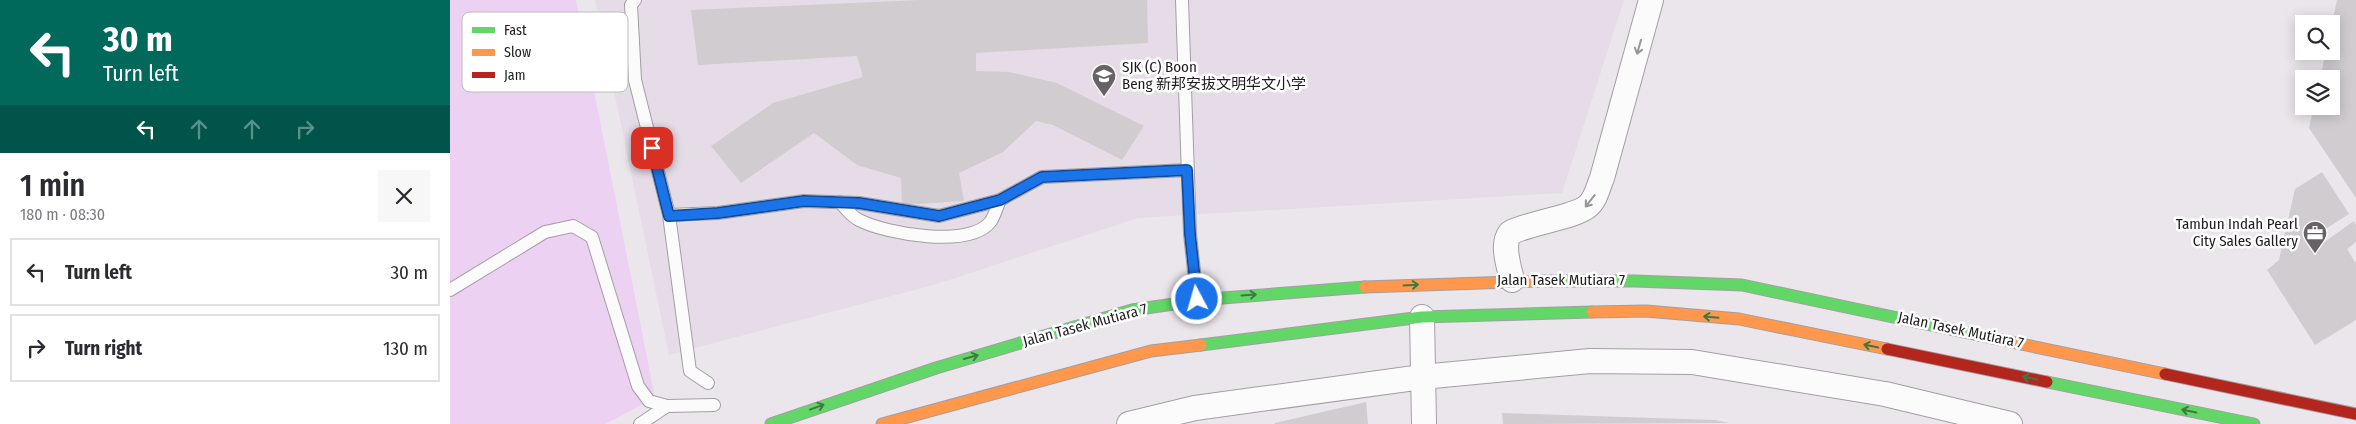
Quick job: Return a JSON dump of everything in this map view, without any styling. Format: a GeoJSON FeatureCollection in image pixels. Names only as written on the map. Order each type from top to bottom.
{"type":"FeatureCollection","features":[{"type":"Feature","properties":{"kind":"street"},"geometry":{"type":"LineString","coordinates":[[1512,280],[1506,246],[1506,238],[1510,233],[1575,213],[1588,207],[1595,197],[1605,169],[1651,0]]}},
{"type":"Feature","properties":{"kind":"street","name":"Jalan Tasek Mutiara 7"},"geometry":{"type":"LineString","coordinates":[[771,424],[853,394],[963,359],[1144,308],[1197,299],[1348,288],[1512,280],[1645,280],[1742,285],[2354,413]]}},
{"type":"Feature","properties":{"kind":"street"},"geometry":{"type":"LineString","coordinates":[[882,424],[1151,351],[1422,317],[1646,312],[1739,319],[2254,424]]}},
{"type":"Feature","properties":{"kind":"street"},"geometry":{"type":"LineString","coordinates":[[1422,317],[1424,424]]}},
{"type":"Feature","properties":{"kind":"street"},"geometry":{"type":"LineString","coordinates":[[1129,424],[1195,408],[1422,377],[1590,361],[1692,362],[1885,394],[2010,424]]}},
{"type":"Feature","properties":{"kind":"lane"},"geometry":{"type":"LineString","coordinates":[[635,0],[630,5],[635,80],[669,216],[690,371],[708,383]]}},
{"type":"Feature","properties":{"kind":"lane"},"geometry":{"type":"LineString","coordinates":[[1182,0],[1190,234],[1197,299]]}},
{"type":"Feature","properties":{"kind":"lane"},"geometry":{"type":"LineString","coordinates":[[669,216],[718,213],[804,201],[859,203],[939,216],[1000,200],[1042,177],[1187,170]]}},
{"type":"Feature","properties":{"kind":"lane"},"geometry":{"type":"LineString","coordinates":[[840,202],[858,220],[895,233],[940,238],[972,232],[990,222],[1000,200]]}},
{"type":"Feature","properties":{"kind":"lane"},"geometry":{"type":"LineString","coordinates":[[450,290],[545,232],[573,226],[592,237],[638,386],[648,401],[667,406],[714,405]]}},
{"type":"Feature","properties":{"kind":"lane"},"geometry":{"type":"LineString","coordinates":[[640,424],[667,406]]}},
{"type":"Feature","properties":{"kind":"shaded area"},"geometry":{"type":"Polygon","coordinates":[[[450,0],[576,0],[578,12],[462,12],[462,92],[594,92],[655,398],[605,424],[450,424],[450,0]]]}},
{"type":"Feature","properties":{"kind":"shaded area","name":"SJK (C) Boon Beng 新邦安拔文明华文小学"},"geometry":{"type":"Polygon","coordinates":[[[595,0],[1624,0],[1562,193],[1138,218],[937,284],[669,355],[614,92],[628,92],[628,12],[598,12],[595,0]]]}},
{"type":"Feature","properties":{"kind":"building"},"geometry":{"type":"Polygon","coordinates":[[[920,0],[1147,0],[1148,43],[976,53],[976,71],[1009,72],[1057,83],[1144,126],[1122,160],[1053,125],[1036,121],[1003,152],[959,173],[964,201],[902,205],[901,178],[857,165],[814,133],[741,183],[711,146],[773,103],[863,77],[857,56],[698,65],[691,10],[920,0]]]}},
{"type":"Feature","properties":{"kind":"building"},"geometry":{"type":"Polygon","coordinates":[[[2337,0],[2356,0],[2356,198],[2309,128],[2312,115],[2340,115],[2340,70],[2322,70],[2324,60],[2340,60],[2340,15],[2334,15],[2337,0]]]}},
{"type":"Feature","properties":{"kind":"building","name":"Tambun Indah Pearl City Sales Gallery"},"geometry":{"type":"Polygon","coordinates":[[[2322,172],[2349,214],[2316,235],[2320,245],[2354,221],[2356,225],[2356,242],[2347,249],[2356,261],[2356,320],[2315,345],[2267,270],[2279,260],[2295,189],[2322,172]]]}},
{"type":"Feature","properties":{"kind":"building"},"geometry":{"type":"Polygon","coordinates":[[[1366,402],[1368,424],[1275,424],[1275,423],[1366,402]]]}},
{"type":"Feature","properties":{"kind":"building"},"geometry":{"type":"Polygon","coordinates":[[[1502,413],[1715,420],[1729,423],[1503,424],[1502,413]]]}},
{"type":"Feature","properties":{"kind":"traffic: fast"},"geometry":{"type":"LineString","coordinates":[[1539,281],[1635,281],[1742,285],[1997,339]]}},
{"type":"Feature","properties":{"kind":"traffic: fast"},"geometry":{"type":"LineString","coordinates":[[771,424],[936,368],[1132,310],[1209,299],[1365,287]]}},
{"type":"Feature","properties":{"kind":"traffic: fast"},"geometry":{"type":"LineString","coordinates":[[1201,345],[1422,317],[1592,312]]}},
{"type":"Feature","properties":{"kind":"traffic: fast"},"geometry":{"type":"LineString","coordinates":[[2047,382],[2254,424]]}},
{"type":"Feature","properties":{"kind":"traffic: slow"},"geometry":{"type":"LineString","coordinates":[[1365,287],[1539,281]]}},
{"type":"Feature","properties":{"kind":"traffic: slow"},"geometry":{"type":"LineString","coordinates":[[1592,312],[1646,311],[1739,319],[1887,349]]}},
{"type":"Feature","properties":{"kind":"traffic: slow"},"geometry":{"type":"LineString","coordinates":[[1997,339],[2165,374]]}},
{"type":"Feature","properties":{"kind":"traffic: slow"},"geometry":{"type":"LineString","coordinates":[[882,424],[1151,351],[1201,345]]}},
{"type":"Feature","properties":{"kind":"traffic: jam"},"geometry":{"type":"LineString","coordinates":[[1887,349],[2047,382]]}},
{"type":"Feature","properties":{"kind":"traffic: jam"},"geometry":{"type":"LineString","coordinates":[[2165,374],[2356,414]]}},
{"type":"Feature","properties":{"kind":"place","name":"SJK (C) Boon Beng 新邦安拔文明华文小学"},"geometry":{"type":"Point","coordinates":[1104,97]}},
{"type":"Feature","properties":{"kind":"place","name":"Tambun Indah Pearl City Sales Gallery"},"geometry":{"type":"Point","coordinates":[2315,254]}},
{"type":"Feature","properties":{"kind":"route"},"geometry":{"type":"LineString","coordinates":[[652,148],[669,216],[718,213],[804,201],[859,203],[939,216],[1000,200],[1042,177],[1187,170],[1190,234],[1197,299]]}}]}
